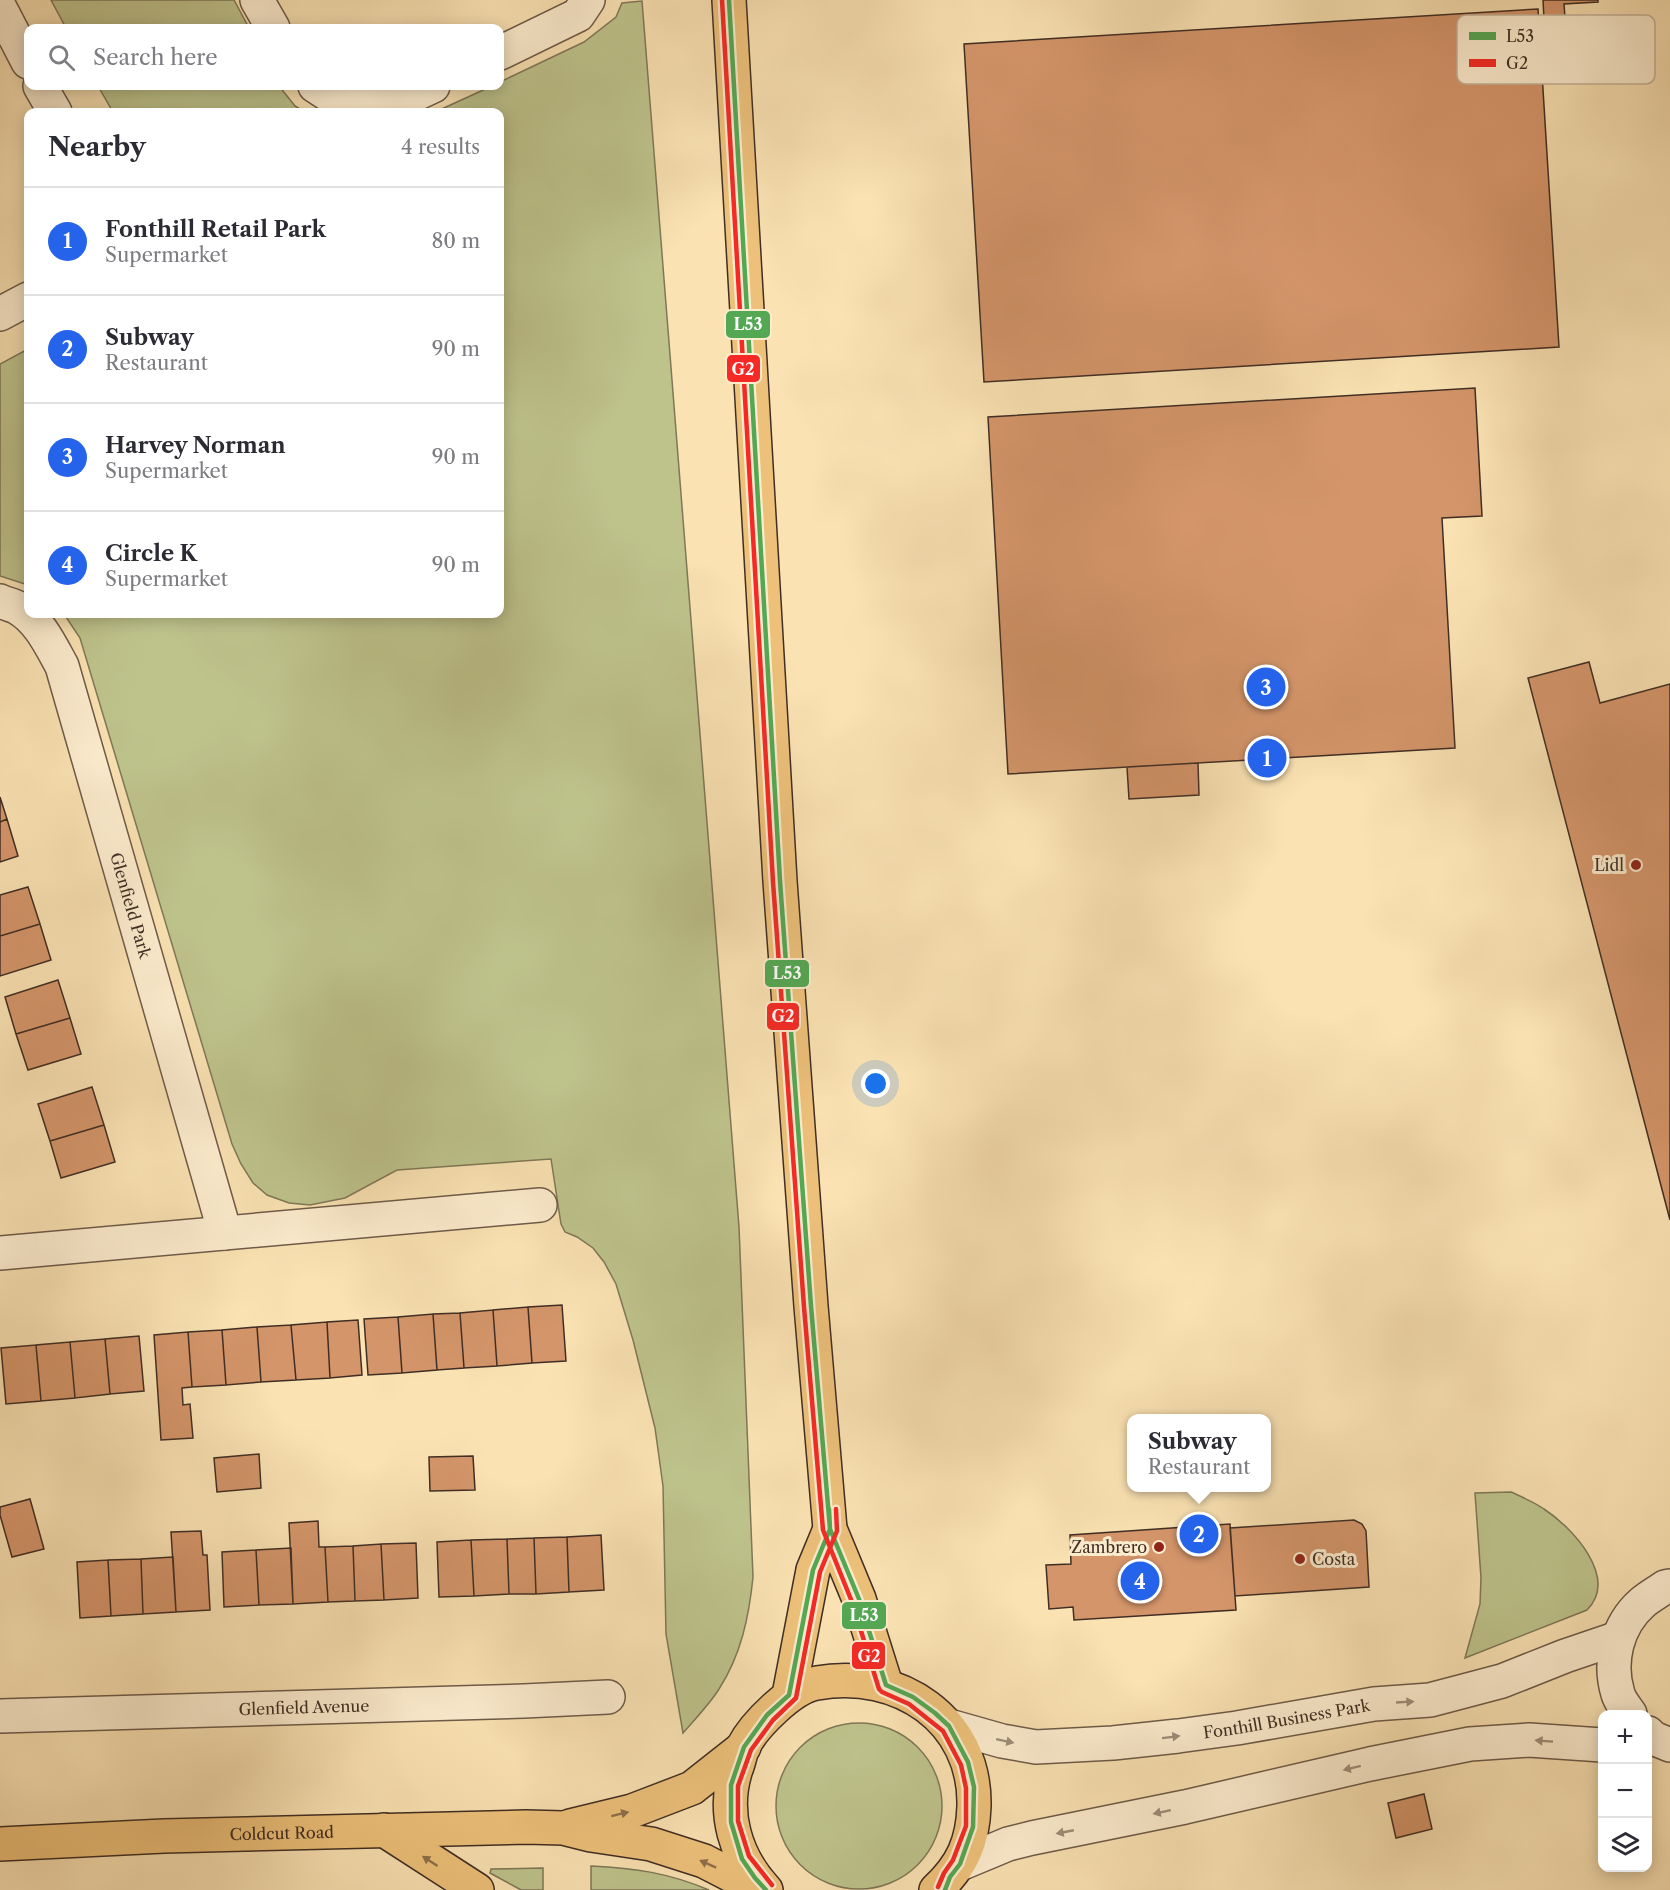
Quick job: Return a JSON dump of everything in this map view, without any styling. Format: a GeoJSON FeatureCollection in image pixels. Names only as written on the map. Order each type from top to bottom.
{"type":"FeatureCollection","features":[{"type":"Feature","properties":{"kind":"main road"},"geometry":{"type":"LineString","coordinates":[[729,0],[780,881],[830,1529],[859,1599],[886,1685]]}},
{"type":"Feature","properties":{"kind":"main road"},"geometry":{"type":"LineString","coordinates":[[789,1695],[813,1570],[830,1529]]}},
{"type":"Feature","properties":{"kind":"main road"},"geometry":{"type":"LineString","coordinates":[[563,1828],[632,1811],[692,1788],[744,1747],[767,1715],[789,1695],[815,1683],[865,1682],[886,1685],[913,1696],[935,1713],[949,1726],[968,1762],[974,1787],[973,1827],[948,1880]]}},
{"type":"Feature","properties":{"kind":"main road"},"geometry":{"type":"LineString","coordinates":[[744,1747],[731,1785],[731,1822],[742,1858],[766,1890]]}},
{"type":"Feature","properties":{"kind":"main road"},"geometry":{"type":"LineString","coordinates":[[563,1828],[591,1835],[651,1844],[704,1861],[760,1890]]}},
{"type":"Feature","properties":{"kind":"main road","name":"Coldcut Road"},"geometry":{"type":"LineString","coordinates":[[0,1844],[164,1836],[563,1828]]}},
{"type":"Feature","properties":{"kind":"main road"},"geometry":{"type":"LineString","coordinates":[[384,1830],[477,1890]]}},
{"type":"Feature","properties":{"kind":"street"},"geometry":{"type":"LineString","coordinates":[[257,0],[271,24]]}},
{"type":"Feature","properties":{"kind":"street"},"geometry":{"type":"LineString","coordinates":[[504,51],[578,15],[588,0]]}},
{"type":"Feature","properties":{"kind":"street"},"geometry":{"type":"LineString","coordinates":[[0,8],[24,55]]}},
{"type":"Feature","properties":{"kind":"street"},"geometry":{"type":"LineString","coordinates":[[42,90],[53,108]]}},
{"type":"Feature","properties":{"kind":"street"},"geometry":{"type":"LineString","coordinates":[[321,90],[335,99],[388,107],[424,90]]}},
{"type":"Feature","properties":{"kind":"street"},"geometry":{"type":"LineString","coordinates":[[0,314],[24,301]]}},
{"type":"Feature","properties":{"kind":"street","name":"Glenfield Park"},"geometry":{"type":"LineString","coordinates":[[0,602],[18,608],[24,613]]}},
{"type":"Feature","properties":{"kind":"street","name":"Glenfield Park"},"geometry":{"type":"LineString","coordinates":[[31,618],[50,644],[62,666],[225,1233]]}},
{"type":"Feature","properties":{"kind":"street"},"geometry":{"type":"LineString","coordinates":[[0,1253],[540,1205]]}},
{"type":"Feature","properties":{"kind":"street"},"geometry":{"type":"LineString","coordinates":[[1628,1710],[1618,1694],[1613,1666],[1618,1638],[1623,1626],[1641,1603],[1670,1586]]}},
{"type":"Feature","properties":{"kind":"street","name":"Fonthill Business Park"},"geometry":{"type":"LineString","coordinates":[[949,1726],[1002,1741],[1036,1747],[1113,1743],[1178,1736],[1374,1704],[1430,1700],[1502,1680],[1618,1638]]}},
{"type":"Feature","properties":{"kind":"street","name":"Glenfield Avenue"},"geometry":{"type":"LineString","coordinates":[[0,1716],[608,1697]]}},
{"type":"Feature","properties":{"kind":"street"},"geometry":{"type":"LineString","coordinates":[[1652,1737],[1670,1746]]}},
{"type":"Feature","properties":{"kind":"street"},"geometry":{"type":"LineString","coordinates":[[948,1880],[1008,1844],[1185,1807],[1370,1764],[1460,1746],[1529,1740],[1598,1744]]}},
{"type":"Feature","properties":{"kind":"street"},"geometry":{"type":"LineString","coordinates":[[1652,1747],[1670,1746]]}},
{"type":"Feature","properties":{"kind":"green space"},"geometry":{"type":"Polygon","coordinates":[[[51,0],[234,0],[247,24],[64,24],[51,0]]]}},
{"type":"Feature","properties":{"kind":"green space"},"geometry":{"type":"Polygon","coordinates":[[[642,1],[739,1227],[753,1577],[746,1621],[733,1663],[715,1695],[683,1733],[666,1634],[663,1486],[655,1428],[616,1284],[593,1248],[565,1232],[561,1224],[551,1159],[397,1170],[345,1198],[310,1205],[289,1203],[267,1195],[253,1183],[232,1144],[80,638],[67,618],[504,618],[504,108],[444,108],[483,90],[504,90],[504,80],[584,42],[616,17],[622,3],[642,1]]]}},
{"type":"Feature","properties":{"kind":"green space"},"geometry":{"type":"Polygon","coordinates":[[[100,90],[282,90],[298,108],[111,108],[100,90]]]}},
{"type":"Feature","properties":{"kind":"green space"},"geometry":{"type":"Polygon","coordinates":[[[24,351],[24,584],[0,576],[0,364],[24,351]]]}},
{"type":"Feature","properties":{"kind":"green space"},"geometry":{"type":"Polygon","coordinates":[[[1511,1492],[1544,1509],[1579,1541],[1595,1569],[1598,1583],[1596,1597],[1587,1610],[1465,1658],[1480,1604],[1481,1578],[1475,1493],[1511,1492]]]}},
{"type":"Feature","properties":{"kind":"green space"},"geometry":{"type":"Polygon","coordinates":[[[859,1723],[875,1724],[891,1729],[918,1747],[936,1774],[941,1790],[941,1822],[936,1838],[918,1865],[891,1883],[875,1888],[859,1889],[843,1888],[827,1883],[800,1865],[782,1838],[777,1822],[776,1806],[777,1790],[782,1774],[800,1747],[827,1729],[843,1724],[859,1723]]]}},
{"type":"Feature","properties":{"kind":"green space"},"geometry":{"type":"Polygon","coordinates":[[[591,1866],[652,1872],[709,1890],[591,1890],[591,1866]]]}},
{"type":"Feature","properties":{"kind":"green space"},"geometry":{"type":"Polygon","coordinates":[[[543,1868],[543,1890],[521,1890],[490,1873],[491,1869],[543,1868]]]}},
{"type":"Feature","properties":{"kind":"building"},"geometry":{"type":"Polygon","coordinates":[[[1543,0],[1598,0],[1598,2],[1564,4],[1565,15],[1544,15],[1543,0]]]}},
{"type":"Feature","properties":{"kind":"building"},"geometry":{"type":"Polygon","coordinates":[[[1538,9],[1538,15],[1457,15],[1457,84],[1543,84],[1559,347],[984,382],[964,44],[1538,9]]]}},
{"type":"Feature","properties":{"kind":"building"},"geometry":{"type":"Polygon","coordinates":[[[1475,388],[1482,516],[1442,518],[1455,748],[1008,774],[988,417],[1475,388]]]}},
{"type":"Feature","properties":{"kind":"building"},"geometry":{"type":"Polygon","coordinates":[[[1589,662],[1600,703],[1670,684],[1670,1220],[1528,678],[1589,662]]]}},
{"type":"Feature","properties":{"kind":"building"},"geometry":{"type":"Polygon","coordinates":[[[1198,763],[1199,795],[1129,799],[1127,767],[1198,763]]]}},
{"type":"Feature","properties":{"kind":"building"},"geometry":{"type":"Polygon","coordinates":[[[0,797],[7,819],[0,822],[0,797]]]}},
{"type":"Feature","properties":{"kind":"building"},"geometry":{"type":"Polygon","coordinates":[[[7,819],[18,856],[0,862],[0,822],[7,819]]]}},
{"type":"Feature","properties":{"kind":"building"},"geometry":{"type":"Polygon","coordinates":[[[28,887],[40,924],[0,936],[0,895],[28,887]]]}},
{"type":"Feature","properties":{"kind":"building"},"geometry":{"type":"Polygon","coordinates":[[[40,924],[51,960],[0,976],[0,936],[40,924]]]}},
{"type":"Feature","properties":{"kind":"building"},"geometry":{"type":"Polygon","coordinates":[[[58,980],[70,1018],[16,1034],[5,997],[58,980]]]}},
{"type":"Feature","properties":{"kind":"building"},"geometry":{"type":"Polygon","coordinates":[[[70,1018],[81,1054],[28,1070],[16,1034],[70,1018]]]}},
{"type":"Feature","properties":{"kind":"building"},"geometry":{"type":"Polygon","coordinates":[[[92,1087],[104,1125],[50,1141],[38,1104],[92,1087]]]}},
{"type":"Feature","properties":{"kind":"building"},"geometry":{"type":"Polygon","coordinates":[[[104,1125],[115,1162],[61,1178],[50,1141],[104,1125]]]}},
{"type":"Feature","properties":{"kind":"building"},"geometry":{"type":"Polygon","coordinates":[[[562,1305],[566,1361],[532,1363],[528,1307],[562,1305]]]}},
{"type":"Feature","properties":{"kind":"building"},"geometry":{"type":"Polygon","coordinates":[[[528,1307],[532,1363],[497,1366],[493,1310],[528,1307]]]}},
{"type":"Feature","properties":{"kind":"building"},"geometry":{"type":"Polygon","coordinates":[[[493,1310],[497,1366],[464,1368],[460,1313],[493,1310]]]}},
{"type":"Feature","properties":{"kind":"building"},"geometry":{"type":"Polygon","coordinates":[[[460,1313],[464,1368],[437,1370],[433,1314],[460,1313]]]}},
{"type":"Feature","properties":{"kind":"building"},"geometry":{"type":"Polygon","coordinates":[[[433,1314],[437,1370],[402,1373],[398,1317],[433,1314]]]}},
{"type":"Feature","properties":{"kind":"building"},"geometry":{"type":"Polygon","coordinates":[[[398,1317],[402,1373],[368,1375],[364,1319],[398,1317]]]}},
{"type":"Feature","properties":{"kind":"building"},"geometry":{"type":"Polygon","coordinates":[[[358,1320],[362,1375],[330,1378],[327,1322],[358,1320]]]}},
{"type":"Feature","properties":{"kind":"building"},"geometry":{"type":"Polygon","coordinates":[[[327,1322],[330,1378],[296,1380],[291,1325],[327,1322]]]}},
{"type":"Feature","properties":{"kind":"building"},"geometry":{"type":"Polygon","coordinates":[[[291,1325],[296,1380],[261,1382],[257,1327],[291,1325]]]}},
{"type":"Feature","properties":{"kind":"building"},"geometry":{"type":"Polygon","coordinates":[[[257,1327],[261,1382],[226,1385],[222,1330],[257,1327]]]}},
{"type":"Feature","properties":{"kind":"building"},"geometry":{"type":"Polygon","coordinates":[[[222,1330],[226,1385],[192,1387],[188,1332],[222,1330]]]}},
{"type":"Feature","properties":{"kind":"building"},"geometry":{"type":"Polygon","coordinates":[[[188,1332],[192,1387],[182,1388],[183,1405],[190,1404],[193,1438],[161,1440],[154,1335],[188,1332]]]}},
{"type":"Feature","properties":{"kind":"building"},"geometry":{"type":"Polygon","coordinates":[[[139,1336],[144,1391],[110,1394],[105,1339],[139,1336]]]}},
{"type":"Feature","properties":{"kind":"building"},"geometry":{"type":"Polygon","coordinates":[[[105,1339],[110,1394],[75,1398],[70,1342],[105,1339]]]}},
{"type":"Feature","properties":{"kind":"building"},"geometry":{"type":"Polygon","coordinates":[[[70,1342],[75,1398],[41,1401],[36,1345],[70,1342]]]}},
{"type":"Feature","properties":{"kind":"building"},"geometry":{"type":"Polygon","coordinates":[[[36,1345],[41,1401],[6,1404],[1,1348],[36,1345]]]}},
{"type":"Feature","properties":{"kind":"building"},"geometry":{"type":"Polygon","coordinates":[[[259,1454],[261,1488],[217,1492],[214,1458],[259,1454]]]}},
{"type":"Feature","properties":{"kind":"building"},"geometry":{"type":"Polygon","coordinates":[[[473,1456],[475,1490],[430,1491],[429,1457],[473,1456]]]}},
{"type":"Feature","properties":{"kind":"building"},"geometry":{"type":"Polygon","coordinates":[[[30,1499],[44,1549],[12,1557],[0,1515],[0,1507],[30,1499]]]}},
{"type":"Feature","properties":{"kind":"building","name":"Costa"},"geometry":{"type":"Polygon","coordinates":[[[1354,1520],[1362,1524],[1366,1531],[1369,1587],[1235,1596],[1230,1528],[1354,1520]]]}},
{"type":"Feature","properties":{"kind":"building"},"geometry":{"type":"Polygon","coordinates":[[[318,1521],[319,1547],[325,1547],[328,1602],[293,1604],[289,1523],[318,1521]]]}},
{"type":"Feature","properties":{"kind":"building"},"geometry":{"type":"Polygon","coordinates":[[[1230,1524],[1236,1610],[1074,1620],[1073,1607],[1049,1609],[1046,1565],[1071,1564],[1070,1535],[1230,1524]]]}},
{"type":"Feature","properties":{"kind":"building"},"geometry":{"type":"Polygon","coordinates":[[[201,1531],[203,1555],[207,1555],[210,1610],[176,1612],[171,1532],[201,1531]]]}},
{"type":"Feature","properties":{"kind":"building"},"geometry":{"type":"Polygon","coordinates":[[[601,1535],[604,1590],[569,1592],[567,1537],[601,1535]]]}},
{"type":"Feature","properties":{"kind":"building"},"geometry":{"type":"Polygon","coordinates":[[[567,1537],[569,1592],[536,1594],[534,1538],[567,1537]]]}},
{"type":"Feature","properties":{"kind":"building"},"geometry":{"type":"Polygon","coordinates":[[[534,1538],[536,1594],[509,1594],[507,1539],[534,1538]]]}},
{"type":"Feature","properties":{"kind":"building"},"geometry":{"type":"Polygon","coordinates":[[[507,1539],[509,1594],[474,1596],[471,1540],[507,1539]]]}},
{"type":"Feature","properties":{"kind":"building"},"geometry":{"type":"Polygon","coordinates":[[[471,1540],[474,1596],[439,1597],[437,1542],[471,1540]]]}},
{"type":"Feature","properties":{"kind":"building"},"geometry":{"type":"Polygon","coordinates":[[[416,1543],[418,1598],[384,1600],[381,1544],[416,1543]]]}},
{"type":"Feature","properties":{"kind":"building"},"geometry":{"type":"Polygon","coordinates":[[[381,1544],[384,1600],[355,1601],[353,1546],[381,1544]]]}},
{"type":"Feature","properties":{"kind":"building"},"geometry":{"type":"Polygon","coordinates":[[[353,1546],[355,1601],[328,1602],[325,1547],[353,1546]]]}},
{"type":"Feature","properties":{"kind":"building"},"geometry":{"type":"Polygon","coordinates":[[[291,1548],[293,1604],[259,1605],[256,1550],[291,1548]]]}},
{"type":"Feature","properties":{"kind":"building"},"geometry":{"type":"Polygon","coordinates":[[[256,1550],[259,1605],[224,1607],[222,1552],[256,1550]]]}},
{"type":"Feature","properties":{"kind":"building"},"geometry":{"type":"Polygon","coordinates":[[[173,1557],[176,1612],[143,1614],[141,1559],[173,1557]]]}},
{"type":"Feature","properties":{"kind":"building"},"geometry":{"type":"Polygon","coordinates":[[[141,1559],[143,1614],[111,1616],[108,1560],[141,1559]]]}},
{"type":"Feature","properties":{"kind":"building"},"geometry":{"type":"Polygon","coordinates":[[[108,1560],[111,1616],[80,1618],[77,1562],[108,1560]]]}},
{"type":"Feature","properties":{"kind":"building"},"geometry":{"type":"Polygon","coordinates":[[[1424,1794],[1432,1829],[1396,1838],[1388,1803],[1424,1794]]]}},
{"type":"Feature","properties":{"kind":"transit line","name":"G2"},"geometry":{"type":"LineString","coordinates":[[722,0],[773,882],[823,1530],[852,1602],[879,1689],[909,1704],[943,1731],[961,1765],[966,1788],[966,1826],[953,1860],[938,1887]]}},
{"type":"Feature","properties":{"kind":"transit line","name":"L53"},"geometry":{"type":"LineString","coordinates":[[729,0],[780,881],[830,1529],[859,1599],[886,1685],[913,1697],[949,1726],[968,1762],[974,1787],[973,1827],[960,1864],[950,1877],[945,1890]]}},
{"type":"Feature","properties":{"kind":"transit line","name":"L53"},"geometry":{"type":"LineString","coordinates":[[766,1890],[742,1859],[731,1822],[731,1785],[744,1747],[767,1715],[789,1695],[813,1570],[830,1529],[829,1509]]}},
{"type":"Feature","properties":{"kind":"transit line","name":"G2"},"geometry":{"type":"LineString","coordinates":[[772,1885],[749,1856],[738,1821],[738,1786],[751,1750],[773,1720],[796,1698],[820,1572],[837,1531],[836,1509]]}},
{"type":"Feature","properties":{"kind":"place","name":"Harvey Norman"},"geometry":{"type":"Point","coordinates":[1266,687]}},
{"type":"Feature","properties":{"kind":"place","name":"Fonthill Retail Park"},"geometry":{"type":"Point","coordinates":[1267,758]}},
{"type":"Feature","properties":{"kind":"place","name":"Lidl"},"geometry":{"type":"Point","coordinates":[1636,865]}},
{"type":"Feature","properties":{"kind":"place","name":"Subway"},"geometry":{"type":"Point","coordinates":[1199,1534]}},
{"type":"Feature","properties":{"kind":"place","name":"Zambrero"},"geometry":{"type":"Point","coordinates":[1159,1547]}},
{"type":"Feature","properties":{"kind":"place","name":"Costa"},"geometry":{"type":"Point","coordinates":[1300,1559]}},
{"type":"Feature","properties":{"kind":"place","name":"Circle K"},"geometry":{"type":"Point","coordinates":[1140,1581]}}]}
